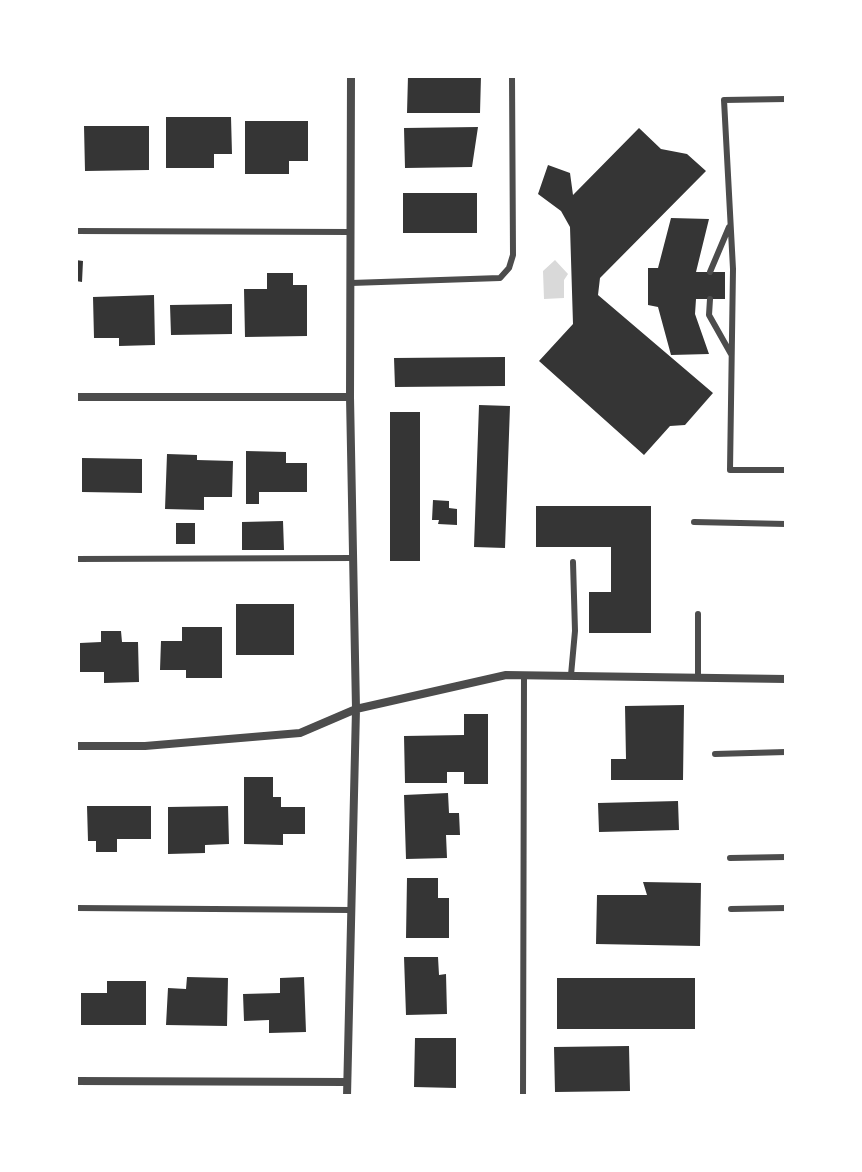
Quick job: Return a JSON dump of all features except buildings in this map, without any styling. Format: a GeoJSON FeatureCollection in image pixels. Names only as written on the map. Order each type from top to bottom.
{"type":"FeatureCollection","features":[{"type":"Feature","properties":{"kind":"street"},"geometry":{"type":"LineString","coordinates":[[347,1096],[356,709],[350,397],[351,76]]}},
{"type":"Feature","properties":{"kind":"street"},"geometry":{"type":"LineString","coordinates":[[76,397],[350,397]]}},
{"type":"Feature","properties":{"kind":"street"},"geometry":{"type":"LineString","coordinates":[[76,746],[145,746],[300,733],[356,709],[506,675],[786,679]]}},
{"type":"Feature","properties":{"kind":"street"},"geometry":{"type":"LineString","coordinates":[[76,1081],[346,1082]]}},
{"type":"Feature","properties":{"kind":"lane"},"geometry":{"type":"LineString","coordinates":[[351,283],[500,278],[509,268],[513,255],[512,76]]}},
{"type":"Feature","properties":{"kind":"lane"},"geometry":{"type":"LineString","coordinates":[[786,99],[724,100],[730,224],[730,470],[786,470]]}},
{"type":"Feature","properties":{"kind":"lane"},"geometry":{"type":"LineString","coordinates":[[710,272],[730,224]]}},
{"type":"Feature","properties":{"kind":"lane"},"geometry":{"type":"LineString","coordinates":[[76,231],[351,232]]}},
{"type":"Feature","properties":{"kind":"lane"},"geometry":{"type":"LineString","coordinates":[[710,299],[709,315],[732,357]]}},
{"type":"Feature","properties":{"kind":"lane"},"geometry":{"type":"LineString","coordinates":[[694,522],[786,524]]}},
{"type":"Feature","properties":{"kind":"lane"},"geometry":{"type":"LineString","coordinates":[[76,559],[353,558]]}},
{"type":"Feature","properties":{"kind":"lane"},"geometry":{"type":"LineString","coordinates":[[571,675],[575,631],[573,562]]}},
{"type":"Feature","properties":{"kind":"lane"},"geometry":{"type":"LineString","coordinates":[[698,614],[698,678]]}},
{"type":"Feature","properties":{"kind":"lane"},"geometry":{"type":"LineString","coordinates":[[523,1096],[524,675]]}},
{"type":"Feature","properties":{"kind":"lane"},"geometry":{"type":"LineString","coordinates":[[715,754],[786,752]]}},
{"type":"Feature","properties":{"kind":"lane"},"geometry":{"type":"LineString","coordinates":[[730,858],[786,857]]}},
{"type":"Feature","properties":{"kind":"lane"},"geometry":{"type":"LineString","coordinates":[[76,908],[351,910]]}},
{"type":"Feature","properties":{"kind":"lane"},"geometry":{"type":"LineString","coordinates":[[731,909],[786,908]]}},
{"type":"Feature","properties":{"kind":"shaded area"},"geometry":{"type":"Polygon","coordinates":[[[555,260],[568,274],[564,280],[564,298],[544,299],[543,271],[555,260]]]}}]}
